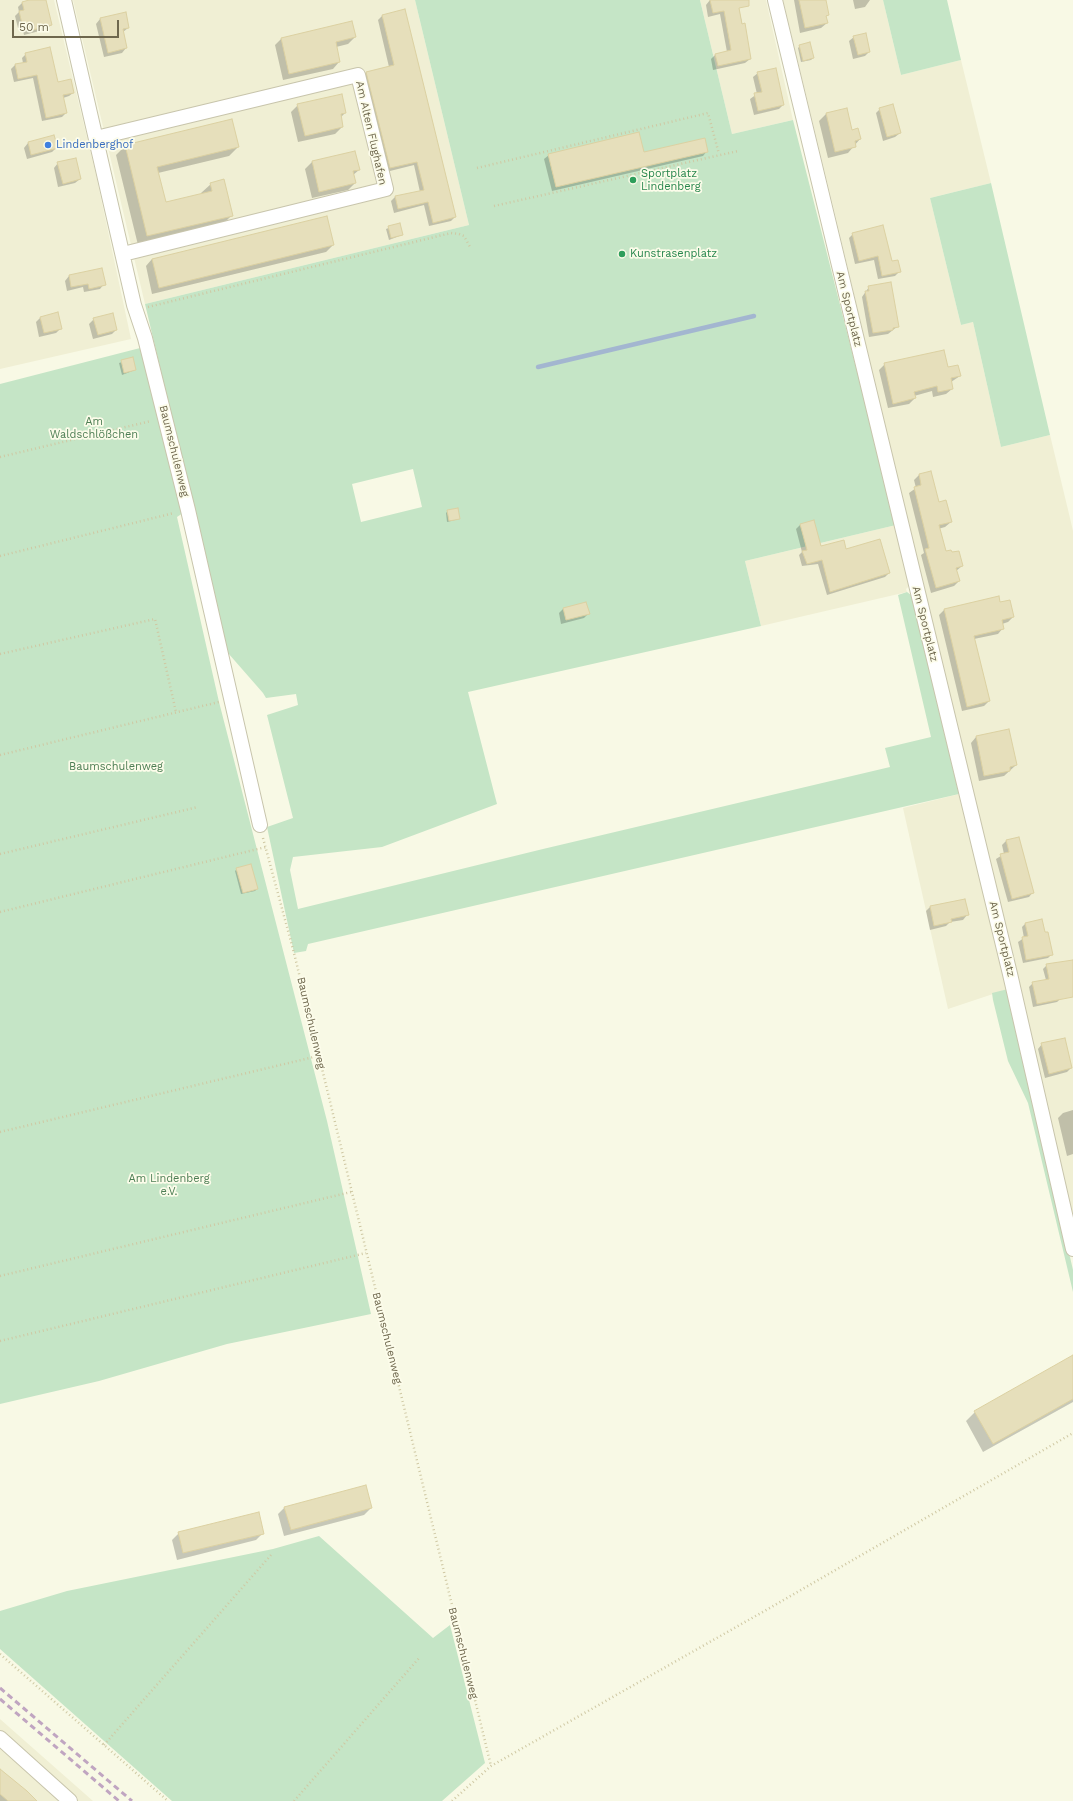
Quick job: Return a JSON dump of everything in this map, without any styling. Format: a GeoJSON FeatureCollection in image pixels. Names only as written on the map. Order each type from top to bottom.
{"type":"FeatureCollection","features":[{"type":"Feature","properties":{"kind":"street","name":"Baumschulenweg"},"geometry":{"type":"LineString","coordinates":[[64,0],[136,310],[188,510],[260,825]]}},
{"type":"Feature","properties":{"kind":"street","name":"Am Sportplatz"},"geometry":{"type":"LineString","coordinates":[[775,0],[1010,974],[1073,1249]]}},
{"type":"Feature","properties":{"kind":"street","name":"Am Alten Flughafen"},"geometry":{"type":"LineString","coordinates":[[96,138],[358,75],[386,189],[123,254]]}},
{"type":"Feature","properties":{"kind":"street"},"geometry":{"type":"LineString","coordinates":[[0,1738],[70,1801]]}},
{"type":"Feature","properties":{"kind":"path"},"geometry":{"type":"LineString","coordinates":[[477,168],[708,113],[719,154]]}},
{"type":"Feature","properties":{"kind":"path"},"geometry":{"type":"LineString","coordinates":[[494,206],[738,150]]}},
{"type":"Feature","properties":{"kind":"path"},"geometry":{"type":"LineString","coordinates":[[136,310],[451,233],[464,236],[470,247]]}},
{"type":"Feature","properties":{"kind":"path"},"geometry":{"type":"LineString","coordinates":[[0,457],[165,417]]}},
{"type":"Feature","properties":{"kind":"path"},"geometry":{"type":"LineString","coordinates":[[0,556],[188,510]]}},
{"type":"Feature","properties":{"kind":"path"},"geometry":{"type":"LineString","coordinates":[[0,654],[155,619],[176,712]]}},
{"type":"Feature","properties":{"kind":"path"},"geometry":{"type":"LineString","coordinates":[[0,755],[231,700]]}},
{"type":"Feature","properties":{"kind":"path"},"geometry":{"type":"LineString","coordinates":[[0,854],[198,807]]}},
{"type":"Feature","properties":{"kind":"path","name":"Baumschulenweg"},"geometry":{"type":"LineString","coordinates":[[260,825],[294,953],[491,1766]]}},
{"type":"Feature","properties":{"kind":"path"},"geometry":{"type":"LineString","coordinates":[[0,912],[266,847]]}},
{"type":"Feature","properties":{"kind":"path"},"geometry":{"type":"LineString","coordinates":[[0,1132],[319,1056]]}},
{"type":"Feature","properties":{"kind":"path"},"geometry":{"type":"LineString","coordinates":[[0,1276],[351,1192]]}},
{"type":"Feature","properties":{"kind":"path"},"geometry":{"type":"LineString","coordinates":[[0,1341],[366,1253]]}},
{"type":"Feature","properties":{"kind":"path"},"geometry":{"type":"LineString","coordinates":[[452,1801],[491,1766],[775,1605],[1073,1433]]}},
{"type":"Feature","properties":{"kind":"path"},"geometry":{"type":"LineString","coordinates":[[104,1744],[270,1555]]}},
{"type":"Feature","properties":{"kind":"path"},"geometry":{"type":"LineString","coordinates":[[0,1654],[168,1801]]}},
{"type":"Feature","properties":{"kind":"path"},"geometry":{"type":"LineString","coordinates":[[294,1801],[420,1657]]}},
{"type":"Feature","properties":{"kind":"shaded area"},"geometry":{"type":"Polygon","coordinates":[[[0,0],[54,0],[96,175],[131,339],[0,369],[0,0]]]}},
{"type":"Feature","properties":{"kind":"shaded area"},"geometry":{"type":"Polygon","coordinates":[[[73,0],[415,0],[469,225],[145,304],[73,0]]]}},
{"type":"Feature","properties":{"kind":"shaded area"},"geometry":{"type":"Polygon","coordinates":[[[700,0],[766,0],[793,120],[732,134],[700,0]]]}},
{"type":"Feature","properties":{"kind":"shaded area"},"geometry":{"type":"Polygon","coordinates":[[[783,0],[883,0],[901,75],[961,60],[991,183],[930,198],[961,325],[973,322],[1001,447],[1050,435],[1073,531],[1073,1226],[837,222],[783,0]]]}},
{"type":"Feature","properties":{"kind":"shaded area"},"geometry":{"type":"Polygon","coordinates":[[[896,525],[909,586],[906,589],[907,592],[761,626],[745,561],[896,525]]]}},
{"type":"Feature","properties":{"kind":"shaded area"},"geometry":{"type":"Polygon","coordinates":[[[959,794],[1008,989],[948,1009],[903,808],[959,794]]]}},
{"type":"Feature","properties":{"kind":"shaded area"},"geometry":{"type":"Polygon","coordinates":[[[0,1719],[93,1801],[0,1801],[0,1719]]]}},
{"type":"Feature","properties":{"kind":"green space"},"geometry":{"type":"Polygon","coordinates":[[[415,0],[700,0],[732,134],[793,120],[896,525],[745,561],[761,626],[468,692],[497,804],[382,847],[293,857],[290,870],[298,909],[890,767],[885,748],[931,737],[898,595],[907,592],[911,595],[959,794],[308,944],[306,951],[294,953],[267,827],[293,818],[267,715],[298,705],[296,694],[266,698],[228,653],[145,304],[469,225],[415,0]],[[413,469],[352,484],[361,522],[422,507],[413,469]]]}},
{"type":"Feature","properties":{"kind":"green space"},"geometry":{"type":"Polygon","coordinates":[[[883,0],[947,0],[961,60],[901,75],[883,0]]]}},
{"type":"Feature","properties":{"kind":"green space"},"geometry":{"type":"Polygon","coordinates":[[[991,183],[1050,435],[1001,447],[973,322],[961,325],[930,198],[991,183]]]}},
{"type":"Feature","properties":{"kind":"green space"},"geometry":{"type":"Polygon","coordinates":[[[144,347],[183,513],[177,517],[219,702],[327,1121],[371,1314],[227,1344],[99,1381],[0,1404],[0,384],[144,347]]]}},
{"type":"Feature","properties":{"kind":"green space"},"geometry":{"type":"Polygon","coordinates":[[[1008,989],[1073,1270],[1073,1292],[1028,1103],[1008,1061],[993,1000],[992,993],[1008,989]]]}},
{"type":"Feature","properties":{"kind":"green space"},"geometry":{"type":"Polygon","coordinates":[[[319,1536],[433,1638],[450,1625],[485,1763],[442,1801],[172,1801],[0,1649],[0,1611],[67,1591],[273,1549],[319,1536]]]}},
{"type":"Feature","properties":{"kind":"building"},"geometry":{"type":"Polygon","coordinates":[[[29,0],[46,0],[52,25],[29,31],[27,23],[22,24],[19,11],[24,10],[22,2],[29,0]]]}},
{"type":"Feature","properties":{"kind":"building"},"geometry":{"type":"Polygon","coordinates":[[[710,0],[749,0],[749,6],[739,8],[742,24],[745,23],[751,59],[718,66],[715,54],[731,50],[724,11],[713,13],[710,0]]]}},
{"type":"Feature","properties":{"kind":"building"},"geometry":{"type":"Polygon","coordinates":[[[799,0],[826,0],[829,15],[826,16],[828,23],[805,28],[799,0]]]}},
{"type":"Feature","properties":{"kind":"building"},"geometry":{"type":"Polygon","coordinates":[[[405,9],[456,217],[433,223],[428,202],[398,209],[395,196],[424,190],[417,162],[390,168],[366,72],[394,65],[382,15],[405,9]]]}},
{"type":"Feature","properties":{"kind":"building"},"geometry":{"type":"Polygon","coordinates":[[[126,12],[129,28],[123,29],[127,48],[108,53],[100,18],[126,12]]]}},
{"type":"Feature","properties":{"kind":"building"},"geometry":{"type":"Polygon","coordinates":[[[352,21],[356,37],[336,42],[340,62],[289,74],[281,38],[352,21]]]}},
{"type":"Feature","properties":{"kind":"building"},"geometry":{"type":"Polygon","coordinates":[[[866,33],[870,52],[858,55],[853,36],[866,33]]]}},
{"type":"Feature","properties":{"kind":"building"},"geometry":{"type":"Polygon","coordinates":[[[810,42],[814,58],[803,61],[799,45],[810,42]]]}},
{"type":"Feature","properties":{"kind":"building"},"geometry":{"type":"Polygon","coordinates":[[[50,47],[58,82],[71,79],[74,93],[63,95],[67,113],[46,118],[37,75],[18,79],[15,64],[27,62],[25,53],[50,47]]]}},
{"type":"Feature","properties":{"kind":"building"},"geometry":{"type":"Polygon","coordinates":[[[776,68],[784,105],[758,111],[754,93],[762,92],[757,72],[776,68]]]}},
{"type":"Feature","properties":{"kind":"building"},"geometry":{"type":"Polygon","coordinates":[[[342,94],[346,113],[341,114],[343,127],[305,136],[297,104],[342,94]]]}},
{"type":"Feature","properties":{"kind":"building"},"geometry":{"type":"Polygon","coordinates":[[[893,104],[901,133],[887,137],[879,108],[893,104]]]}},
{"type":"Feature","properties":{"kind":"building"},"geometry":{"type":"Polygon","coordinates":[[[847,108],[852,130],[858,128],[861,139],[855,141],[856,147],[835,152],[826,113],[847,108]]]}},
{"type":"Feature","properties":{"kind":"building"},"geometry":{"type":"Polygon","coordinates":[[[232,119],[239,147],[157,167],[166,202],[212,191],[210,183],[224,179],[233,216],[147,236],[125,145],[232,119]]]}},
{"type":"Feature","properties":{"kind":"building"},"geometry":{"type":"Polygon","coordinates":[[[639,132],[644,152],[705,138],[708,152],[556,187],[548,154],[639,132]]]}},
{"type":"Feature","properties":{"kind":"building"},"geometry":{"type":"Polygon","coordinates":[[[54,135],[58,148],[31,155],[28,142],[54,135]]]}},
{"type":"Feature","properties":{"kind":"building"},"geometry":{"type":"Polygon","coordinates":[[[355,151],[360,170],[353,171],[356,183],[319,192],[312,161],[355,151]]]}},
{"type":"Feature","properties":{"kind":"building"},"geometry":{"type":"Polygon","coordinates":[[[76,158],[81,179],[63,184],[57,162],[76,158]]]}},
{"type":"Feature","properties":{"kind":"building"},"geometry":{"type":"Polygon","coordinates":[[[327,216],[334,245],[159,288],[152,259],[327,216]]]}},
{"type":"Feature","properties":{"kind":"building"},"geometry":{"type":"Polygon","coordinates":[[[400,223],[403,235],[391,238],[388,226],[400,223]]]}},
{"type":"Feature","properties":{"kind":"building"},"geometry":{"type":"Polygon","coordinates":[[[883,225],[892,261],[898,260],[901,272],[882,276],[878,256],[859,261],[852,233],[883,225]]]}},
{"type":"Feature","properties":{"kind":"building"},"geometry":{"type":"Polygon","coordinates":[[[102,268],[106,285],[89,289],[88,284],[71,287],[69,275],[102,268]]]}},
{"type":"Feature","properties":{"kind":"building"},"geometry":{"type":"Polygon","coordinates":[[[891,282],[899,327],[893,328],[893,330],[873,333],[865,291],[869,291],[868,286],[891,282]]]}},
{"type":"Feature","properties":{"kind":"building"},"geometry":{"type":"Polygon","coordinates":[[[58,312],[62,329],[44,333],[40,317],[58,312]]]}},
{"type":"Feature","properties":{"kind":"building"},"geometry":{"type":"Polygon","coordinates":[[[113,313],[117,330],[98,335],[93,318],[113,313]]]}},
{"type":"Feature","properties":{"kind":"building"},"geometry":{"type":"Polygon","coordinates":[[[944,350],[948,367],[958,365],[961,376],[951,378],[953,389],[938,392],[937,386],[914,392],[916,398],[893,404],[884,363],[944,350]]]}},
{"type":"Feature","properties":{"kind":"building"},"geometry":{"type":"Polygon","coordinates":[[[133,357],[136,370],[124,373],[121,360],[133,357]]]}},
{"type":"Feature","properties":{"kind":"building"},"geometry":{"type":"Polygon","coordinates":[[[931,471],[939,502],[946,500],[952,522],[939,525],[946,551],[959,551],[963,566],[956,568],[960,581],[936,588],[925,549],[929,548],[914,487],[921,485],[919,474],[931,471]]]}},
{"type":"Feature","properties":{"kind":"building"},"geometry":{"type":"Polygon","coordinates":[[[458,508],[460,519],[449,521],[447,510],[458,508]]]}},
{"type":"Feature","properties":{"kind":"building"},"geometry":{"type":"Polygon","coordinates":[[[814,520],[821,546],[844,540],[846,549],[880,539],[890,573],[830,592],[822,560],[807,564],[802,551],[807,550],[800,524],[814,520]]]}},
{"type":"Feature","properties":{"kind":"building"},"geometry":{"type":"Polygon","coordinates":[[[999,596],[1000,602],[1010,600],[1014,617],[1002,620],[1004,629],[974,636],[990,701],[967,707],[944,609],[999,596]]]}},
{"type":"Feature","properties":{"kind":"building"},"geometry":{"type":"Polygon","coordinates":[[[586,602],[590,614],[566,620],[563,608],[586,602]]]}},
{"type":"Feature","properties":{"kind":"building"},"geometry":{"type":"Polygon","coordinates":[[[1009,729],[1017,765],[1010,767],[1010,771],[984,776],[976,736],[1009,729]]]}},
{"type":"Feature","properties":{"kind":"building"},"geometry":{"type":"Polygon","coordinates":[[[1019,837],[1034,893],[1012,899],[1000,854],[1009,852],[1006,840],[1019,837]]]}},
{"type":"Feature","properties":{"kind":"building"},"geometry":{"type":"Polygon","coordinates":[[[251,864],[258,889],[243,893],[236,868],[251,864]]]}},
{"type":"Feature","properties":{"kind":"building"},"geometry":{"type":"Polygon","coordinates":[[[965,899],[969,915],[951,919],[952,922],[934,926],[930,906],[965,899]]]}},
{"type":"Feature","properties":{"kind":"building"},"geometry":{"type":"Polygon","coordinates":[[[1042,919],[1045,932],[1048,932],[1053,955],[1026,960],[1022,937],[1028,936],[1025,923],[1042,919]]]}},
{"type":"Feature","properties":{"kind":"building"},"geometry":{"type":"Polygon","coordinates":[[[1073,960],[1073,997],[1037,1004],[1032,982],[1049,979],[1046,964],[1073,960]]]}},
{"type":"Feature","properties":{"kind":"building"},"geometry":{"type":"Polygon","coordinates":[[[1065,1038],[1072,1068],[1049,1074],[1041,1043],[1065,1038]]]}},
{"type":"Feature","properties":{"kind":"building"},"geometry":{"type":"Polygon","coordinates":[[[1073,1355],[1073,1399],[993,1444],[974,1411],[1073,1355]]]}},
{"type":"Feature","properties":{"kind":"building"},"geometry":{"type":"Polygon","coordinates":[[[366,1485],[372,1508],[291,1530],[284,1507],[366,1485]]]}},
{"type":"Feature","properties":{"kind":"building"},"geometry":{"type":"Polygon","coordinates":[[[259,1512],[264,1534],[183,1553],[178,1532],[259,1512]]]}},
{"type":"Feature","properties":{"kind":"building"},"geometry":{"type":"Polygon","coordinates":[[[0,1769],[37,1801],[8,1801],[0,1794],[0,1769]]]}},
{"type":"Feature","properties":{"kind":"waterway"},"geometry":{"type":"LineString","coordinates":[[538,367],[754,316]]}},
{"type":"Feature","properties":{"kind":"railway"},"geometry":{"type":"LineString","coordinates":[[0,1688],[132,1801]]}},
{"type":"Feature","properties":{"kind":"railway"},"geometry":{"type":"LineString","coordinates":[[0,1699],[119,1801]]}},
{"type":"Feature","properties":{"kind":"place","name":"Lindenberghof"},"geometry":{"type":"Point","coordinates":[48,145]}},
{"type":"Feature","properties":{"kind":"place","name":"Sportplatz Lindenberg"},"geometry":{"type":"Point","coordinates":[633,180]}},
{"type":"Feature","properties":{"kind":"place","name":"Kunstrasenplatz"},"geometry":{"type":"Point","coordinates":[622,254]}},
{"type":"Feature","properties":{"kind":"park label","name":"Am Waldschlößchen"},"geometry":{"type":"Point","coordinates":[94,428]}},
{"type":"Feature","properties":{"kind":"park label","name":"Am Lindenberg e.V."},"geometry":{"type":"Point","coordinates":[169,1185]}}]}
